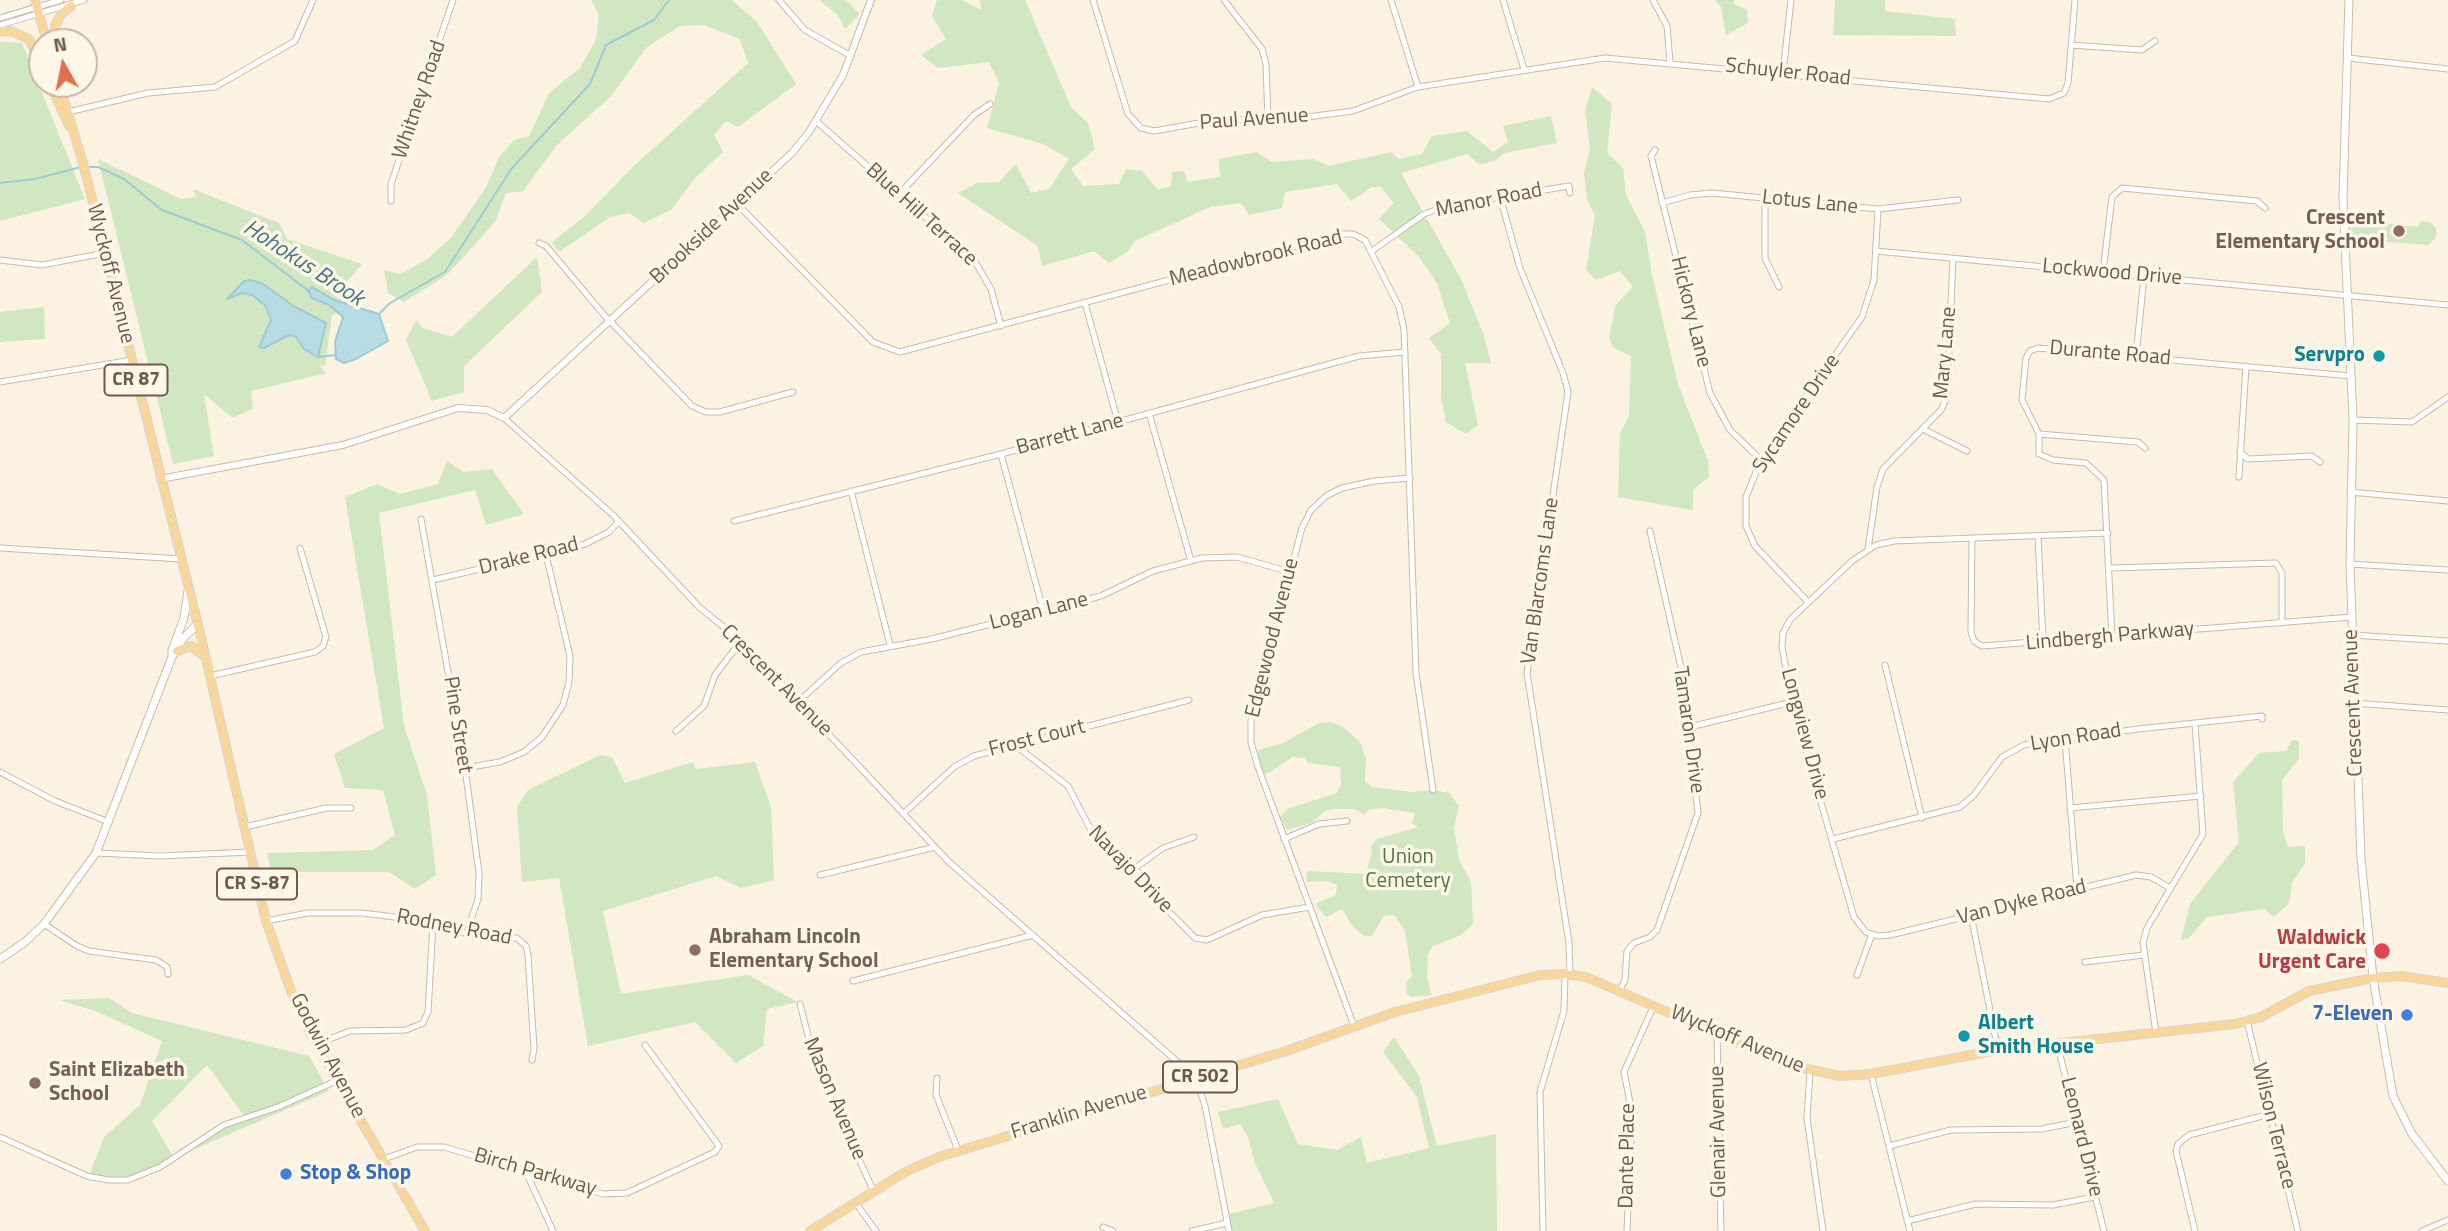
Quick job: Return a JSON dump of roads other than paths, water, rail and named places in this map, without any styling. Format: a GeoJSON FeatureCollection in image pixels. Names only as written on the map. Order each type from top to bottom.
{"type":"FeatureCollection","features":[{"type":"Feature","properties":{"kind":"main road","name":"Crescent Avenue"},"geometry":{"type":"LineString","coordinates":[[2349,0],[2343,206],[2353,420],[2350,564],[2358,830],[2374,978],[2390,1083],[2398,1109],[2412,1134],[2448,1181]]}},
{"type":"Feature","properties":{"kind":"main road"},"geometry":{"type":"LineString","coordinates":[[55,28],[61,14],[71,6]]}},
{"type":"Feature","properties":{"kind":"main road"},"geometry":{"type":"LineString","coordinates":[[37,7],[44,28]]}},
{"type":"Feature","properties":{"kind":"main road"},"geometry":{"type":"LineString","coordinates":[[0,28],[28,39]]}},
{"type":"Feature","properties":{"kind":"main road"},"geometry":{"type":"LineString","coordinates":[[57,98],[76,138]]}},
{"type":"Feature","properties":{"kind":"main road","name":"Wyckoff Avenue"},"geometry":{"type":"LineString","coordinates":[[0,959],[25,942],[44,924],[96,853],[175,654],[181,641],[197,624],[86,173],[64,98]]}},
{"type":"Feature","properties":{"kind":"main road","name":"Wyckoff Avenue"},"geometry":{"type":"LineString","coordinates":[[175,654],[172,650],[184,618],[188,588]]}},
{"type":"Feature","properties":{"kind":"main road","name":"Godwin Avenue"},"geometry":{"type":"LineString","coordinates":[[197,624],[266,921],[291,991],[317,1044],[425,1231]]}},
{"type":"Feature","properties":{"kind":"main road"},"geometry":{"type":"LineString","coordinates":[[175,654],[183,647],[195,647],[206,659]]}},
{"type":"Feature","properties":{"kind":"main road","name":"Franklin Avenue"},"geometry":{"type":"LineString","coordinates":[[810,1231],[922,1164],[958,1150],[1311,1043],[1420,1005],[1540,975],[1568,974],[1605,984]]}},
{"type":"Feature","properties":{"kind":"main road","name":"Wyckoff Avenue"},"geometry":{"type":"LineString","coordinates":[[1605,984],[1810,1072],[1840,1076],[1871,1074],[1998,1050],[2247,1021],[2309,991],[2374,978],[2402,976],[2448,982]]}},
{"type":"Feature","properties":{"kind":"street"},"geometry":{"type":"LineString","coordinates":[[0,18],[61,0]]}},
{"type":"Feature","properties":{"kind":"street"},"geometry":{"type":"LineString","coordinates":[[0,28],[37,7],[71,6],[85,0]]}},
{"type":"Feature","properties":{"kind":"street"},"geometry":{"type":"LineString","coordinates":[[68,112],[148,93],[215,87],[295,41],[313,0]]}},
{"type":"Feature","properties":{"kind":"street","name":"Whitney Road"},"geometry":{"type":"LineString","coordinates":[[391,201],[391,184],[453,0]]}},
{"type":"Feature","properties":{"kind":"street"},"geometry":{"type":"LineString","coordinates":[[779,0],[804,30],[851,56]]}},
{"type":"Feature","properties":{"kind":"street","name":"Brookside Avenue"},"geometry":{"type":"LineString","coordinates":[[504,418],[792,153],[816,121],[851,56],[872,0]]}},
{"type":"Feature","properties":{"kind":"street","name":"Paul Avenue"},"geometry":{"type":"LineString","coordinates":[[1093,0],[1128,114],[1136,125],[1154,131],[1222,119],[1268,121],[1353,111],[1418,87]]}},
{"type":"Feature","properties":{"kind":"street"},"geometry":{"type":"LineString","coordinates":[[1224,0],[1262,49],[1266,64],[1268,121]]}},
{"type":"Feature","properties":{"kind":"street"},"geometry":{"type":"LineString","coordinates":[[1391,0],[1418,87]]}},
{"type":"Feature","properties":{"kind":"street"},"geometry":{"type":"LineString","coordinates":[[1503,0],[1524,69]]}},
{"type":"Feature","properties":{"kind":"street"},"geometry":{"type":"LineString","coordinates":[[1653,0],[1667,26],[1670,62]]}},
{"type":"Feature","properties":{"kind":"street"},"geometry":{"type":"LineString","coordinates":[[1783,73],[1791,0]]}},
{"type":"Feature","properties":{"kind":"street","name":"Schuyler Road"},"geometry":{"type":"LineString","coordinates":[[1418,87],[1605,58],[2049,99],[2059,97],[2067,88],[2075,0]]}},
{"type":"Feature","properties":{"kind":"street"},"geometry":{"type":"LineString","coordinates":[[2071,46],[2142,50],[2155,41]]}},
{"type":"Feature","properties":{"kind":"street"},"geometry":{"type":"LineString","coordinates":[[2348,58],[2448,69]]}},
{"type":"Feature","properties":{"kind":"street"},"geometry":{"type":"LineString","coordinates":[[899,194],[974,115],[989,104]]}},
{"type":"Feature","properties":{"kind":"street","name":"Blue Hill Terrace"},"geometry":{"type":"LineString","coordinates":[[816,121],[981,269],[991,289],[1001,326]]}},
{"type":"Feature","properties":{"kind":"street","name":"Hickory Lane"},"geometry":{"type":"LineString","coordinates":[[1655,150],[1651,156],[1710,393],[1730,430],[1761,460]]}},
{"type":"Feature","properties":{"kind":"street","name":"Manor Road"},"geometry":{"type":"LineString","coordinates":[[1372,251],[1435,209],[1569,187],[1570,193]]}},
{"type":"Feature","properties":{"kind":"street"},"geometry":{"type":"LineString","coordinates":[[2103,272],[2112,197],[2118,190],[2126,188],[2257,201],[2265,208]]}},
{"type":"Feature","properties":{"kind":"street","name":"Lotus Lane"},"geometry":{"type":"LineString","coordinates":[[1662,203],[1702,193],[1878,209],[1958,200]]}},
{"type":"Feature","properties":{"kind":"street","name":"Van Blarcoms Lane"},"geometry":{"type":"LineString","coordinates":[[1500,197],[1520,268],[1563,373],[1568,392],[1527,673],[1569,943],[1564,1011],[1540,1092],[1544,1166],[1543,1231]]}},
{"type":"Feature","properties":{"kind":"street"},"geometry":{"type":"LineString","coordinates":[[1765,199],[1765,258],[1779,287]]}},
{"type":"Feature","properties":{"kind":"street","name":"Meadowbrook Road"},"geometry":{"type":"LineString","coordinates":[[738,205],[873,342],[885,349],[909,351],[1341,234],[1359,237],[1372,251],[1399,307],[1405,352],[1416,673],[1433,790]]}},
{"type":"Feature","properties":{"kind":"street","name":"Sycamore Drive"},"geometry":{"type":"LineString","coordinates":[[1808,602],[1760,553],[1746,526],[1746,497],[1761,460],[1862,317],[1871,294],[1878,209]]}},
{"type":"Feature","properties":{"kind":"street"},"geometry":{"type":"LineString","coordinates":[[539,243],[546,246],[686,401],[699,410],[720,412],[793,392]]}},
{"type":"Feature","properties":{"kind":"street","name":"Lockwood Drive"},"geometry":{"type":"LineString","coordinates":[[1875,251],[2448,305]]}},
{"type":"Feature","properties":{"kind":"street"},"geometry":{"type":"LineString","coordinates":[[0,260],[42,265],[105,253]]}},
{"type":"Feature","properties":{"kind":"street","name":"Mary Lane"},"geometry":{"type":"LineString","coordinates":[[1868,549],[1879,478],[1889,461],[1941,410],[1947,397],[1953,258]]}},
{"type":"Feature","properties":{"kind":"street"},"geometry":{"type":"LineString","coordinates":[[2136,356],[2144,276]]}},
{"type":"Feature","properties":{"kind":"street"},"geometry":{"type":"LineString","coordinates":[[1085,303],[1118,422]]}},
{"type":"Feature","properties":{"kind":"street","name":"Durante Road"},"geometry":{"type":"LineString","coordinates":[[2108,533],[2104,480],[2092,467],[2053,460],[2039,454],[2039,434],[2022,400],[2026,358],[2030,351],[2038,348],[2351,376]]}},
{"type":"Feature","properties":{"kind":"street","name":"Barrett Lane"},"geometry":{"type":"LineString","coordinates":[[734,521],[1001,454],[1359,356],[1405,352]]}},
{"type":"Feature","properties":{"kind":"street"},"geometry":{"type":"LineString","coordinates":[[0,382],[131,360]]}},
{"type":"Feature","properties":{"kind":"street"},"geometry":{"type":"LineString","coordinates":[[2239,477],[2245,366]]}},
{"type":"Feature","properties":{"kind":"street"},"geometry":{"type":"LineString","coordinates":[[2353,420],[2412,422],[2448,397]]}},
{"type":"Feature","properties":{"kind":"street","name":"Crescent Avenue"},"geometry":{"type":"LineString","coordinates":[[160,479],[343,445],[458,408],[487,410],[504,418],[619,521],[699,607],[741,641],[968,880],[1196,1078]]}},
{"type":"Feature","properties":{"kind":"street"},"geometry":{"type":"LineString","coordinates":[[1149,413],[1191,561]]}},
{"type":"Feature","properties":{"kind":"street"},"geometry":{"type":"LineString","coordinates":[[1923,429],[1967,452]]}},
{"type":"Feature","properties":{"kind":"street"},"geometry":{"type":"LineString","coordinates":[[2039,434],[2138,442],[2145,449]]}},
{"type":"Feature","properties":{"kind":"street"},"geometry":{"type":"LineString","coordinates":[[2240,452],[2248,459],[2312,456],[2320,462]]}},
{"type":"Feature","properties":{"kind":"street"},"geometry":{"type":"LineString","coordinates":[[1001,454],[1043,610]]}},
{"type":"Feature","properties":{"kind":"street","name":"Edgewood Avenue"},"geometry":{"type":"LineString","coordinates":[[1354,1026],[1253,752],[1250,732],[1306,519],[1326,496],[1358,484],[1410,478]]}},
{"type":"Feature","properties":{"kind":"street"},"geometry":{"type":"LineString","coordinates":[[852,491],[890,645]]}},
{"type":"Feature","properties":{"kind":"street"},"geometry":{"type":"LineString","coordinates":[[2350,492],[2448,501]]}},
{"type":"Feature","properties":{"kind":"street","name":"Pine Street"},"geometry":{"type":"LineString","coordinates":[[421,519],[465,768],[479,886],[475,911],[467,932]]}},
{"type":"Feature","properties":{"kind":"street","name":"Drake Road"},"geometry":{"type":"LineString","coordinates":[[433,580],[546,555],[597,539],[619,521]]}},
{"type":"Feature","properties":{"kind":"street","name":"Tamaron Drive"},"geometry":{"type":"LineString","coordinates":[[1620,990],[1625,980],[1627,951],[1634,943],[1650,937],[1657,930],[1695,824],[1698,803],[1682,672],[1650,531]]}},
{"type":"Feature","properties":{"kind":"street"},"geometry":{"type":"LineString","coordinates":[[2108,533],[2112,637]]}},
{"type":"Feature","properties":{"kind":"street","name":"Longview Drive"},"geometry":{"type":"LineString","coordinates":[[1872,934],[1861,928],[1854,917],[1793,702],[1782,640],[1790,620],[1868,549],[1895,541],[2108,533]]}},
{"type":"Feature","properties":{"kind":"street"},"geometry":{"type":"LineString","coordinates":[[2038,536],[2043,642]]}},
{"type":"Feature","properties":{"kind":"street","name":"Lindbergh Parkway"},"geometry":{"type":"LineString","coordinates":[[1972,538],[1971,632],[1974,641],[1986,647],[2352,617]]}},
{"type":"Feature","properties":{"kind":"street"},"geometry":{"type":"LineString","coordinates":[[0,548],[181,559]]}},
{"type":"Feature","properties":{"kind":"street"},"geometry":{"type":"LineString","coordinates":[[210,676],[316,652],[323,646],[326,637],[300,548]]}},
{"type":"Feature","properties":{"kind":"street"},"geometry":{"type":"LineString","coordinates":[[465,768],[500,762],[524,751],[551,726],[563,705],[569,682],[570,656],[546,555]]}},
{"type":"Feature","properties":{"kind":"street","name":"Logan Lane"},"geometry":{"type":"LineString","coordinates":[[799,701],[850,657],[890,645],[932,639],[1101,596],[1146,574],[1191,561],[1224,556],[1290,572]]}},
{"type":"Feature","properties":{"kind":"street"},"geometry":{"type":"LineString","coordinates":[[2109,568],[2276,564],[2282,573],[2283,622]]}},
{"type":"Feature","properties":{"kind":"street"},"geometry":{"type":"LineString","coordinates":[[2350,564],[2448,570]]}},
{"type":"Feature","properties":{"kind":"street"},"geometry":{"type":"LineString","coordinates":[[2352,635],[2448,641]]}},
{"type":"Feature","properties":{"kind":"street"},"geometry":{"type":"LineString","coordinates":[[676,732],[705,706],[715,675],[741,641]]}},
{"type":"Feature","properties":{"kind":"street"},"geometry":{"type":"LineString","coordinates":[[1885,665],[1922,818]]}},
{"type":"Feature","properties":{"kind":"street","name":"Frost Court"},"geometry":{"type":"LineString","coordinates":[[904,813],[963,761],[1015,745],[1189,701]]}},
{"type":"Feature","properties":{"kind":"street"},"geometry":{"type":"LineString","coordinates":[[1690,727],[1793,702]]}},
{"type":"Feature","properties":{"kind":"street"},"geometry":{"type":"LineString","coordinates":[[2354,703],[2448,710]]}},
{"type":"Feature","properties":{"kind":"street","name":"Lyon Road"},"geometry":{"type":"LineString","coordinates":[[1833,839],[1951,811],[1968,802],[2008,752],[2024,745],[2262,716],[2262,719]]}},
{"type":"Feature","properties":{"kind":"street"},"geometry":{"type":"LineString","coordinates":[[2156,1033],[2144,955],[2147,928],[2201,841],[2204,827],[2194,724]]}},
{"type":"Feature","properties":{"kind":"street"},"geometry":{"type":"LineString","coordinates":[[2065,739],[2077,889]]}},
{"type":"Feature","properties":{"kind":"street","name":"Navajo Drive"},"geometry":{"type":"LineString","coordinates":[[1015,745],[1068,786],[1092,832],[1135,868],[1159,901],[1199,940],[1207,940],[1262,915],[1310,907]]}},
{"type":"Feature","properties":{"kind":"street"},"geometry":{"type":"LineString","coordinates":[[0,772],[55,801],[109,822]]}},
{"type":"Feature","properties":{"kind":"street"},"geometry":{"type":"LineString","coordinates":[[2070,808],[2201,796]]}},
{"type":"Feature","properties":{"kind":"street"},"geometry":{"type":"LineString","coordinates":[[245,827],[326,808],[351,808]]}},
{"type":"Feature","properties":{"kind":"street"},"geometry":{"type":"LineString","coordinates":[[1284,839],[1319,824],[1347,821]]}},
{"type":"Feature","properties":{"kind":"street"},"geometry":{"type":"LineString","coordinates":[[1135,868],[1163,848],[1194,837]]}},
{"type":"Feature","properties":{"kind":"street"},"geometry":{"type":"LineString","coordinates":[[820,875],[935,846]]}},
{"type":"Feature","properties":{"kind":"street"},"geometry":{"type":"LineString","coordinates":[[96,853],[160,856],[250,852]]}},
{"type":"Feature","properties":{"kind":"street","name":"Van Dyke Road"},"geometry":{"type":"LineString","coordinates":[[1872,934],[1890,935],[2136,875],[2151,877],[2170,888]]}},
{"type":"Feature","properties":{"kind":"street","name":"Rodney Road"},"geometry":{"type":"LineString","coordinates":[[266,921],[308,913],[362,912],[433,924],[484,937],[517,938],[526,946],[534,1048],[532,1060]]}},
{"type":"Feature","properties":{"kind":"street"},"geometry":{"type":"LineString","coordinates":[[1970,915],[1998,1050]]}},
{"type":"Feature","properties":{"kind":"street"},"geometry":{"type":"LineString","coordinates":[[44,924],[89,951],[156,960],[167,967],[168,974]]}},
{"type":"Feature","properties":{"kind":"street"},"geometry":{"type":"LineString","coordinates":[[317,1044],[351,1031],[406,1030],[423,1023],[428,1012],[429,954],[433,924]]}},
{"type":"Feature","properties":{"kind":"street"},"geometry":{"type":"LineString","coordinates":[[1857,975],[1872,934]]}},
{"type":"Feature","properties":{"kind":"street"},"geometry":{"type":"LineString","coordinates":[[853,981],[1033,935]]}},
{"type":"Feature","properties":{"kind":"street"},"geometry":{"type":"LineString","coordinates":[[2085,962],[2144,955]]}},
{"type":"Feature","properties":{"kind":"street","name":"Mason Avenue"},"geometry":{"type":"LineString","coordinates":[[800,1004],[815,1063],[873,1192]]}},
{"type":"Feature","properties":{"kind":"street","name":"Dante Place"},"geometry":{"type":"LineString","coordinates":[[1626,1231],[1632,1114],[1624,1072],[1654,1005]]}},
{"type":"Feature","properties":{"kind":"street","name":"Wilson Terrace"},"geometry":{"type":"LineString","coordinates":[[2247,1021],[2298,1231]]}},
{"type":"Feature","properties":{"kind":"street","name":"Glenair Avenue"},"geometry":{"type":"LineString","coordinates":[[1717,1032],[1721,1231]]}},
{"type":"Feature","properties":{"kind":"street","name":"Leonard Drive"},"geometry":{"type":"LineString","coordinates":[[2057,1044],[2104,1231]]}},
{"type":"Feature","properties":{"kind":"street","name":"Birch Parkway"},"geometry":{"type":"LineString","coordinates":[[384,1159],[417,1147],[435,1145],[604,1194],[620,1194],[718,1149],[718,1143],[645,1045]]}},
{"type":"Feature","properties":{"kind":"street"},"geometry":{"type":"LineString","coordinates":[[1810,1072],[1807,1118],[1823,1231]]}},
{"type":"Feature","properties":{"kind":"street"},"geometry":{"type":"LineString","coordinates":[[1871,1074],[1910,1231]]}},
{"type":"Feature","properties":{"kind":"street"},"geometry":{"type":"LineString","coordinates":[[937,1078],[936,1095],[958,1150]]}},
{"type":"Feature","properties":{"kind":"street"},"geometry":{"type":"LineString","coordinates":[[1196,1078],[1205,1106],[1229,1231]]}},
{"type":"Feature","properties":{"kind":"street"},"geometry":{"type":"LineString","coordinates":[[0,1137],[87,1176],[108,1181],[128,1180],[160,1167],[224,1125],[278,1107],[338,1080]]}},
{"type":"Feature","properties":{"kind":"street"},"geometry":{"type":"LineString","coordinates":[[2195,1231],[2176,1151],[2181,1140],[2189,1135],[2270,1114]]}},
{"type":"Feature","properties":{"kind":"street"},"geometry":{"type":"LineString","coordinates":[[1889,1146],[1951,1130],[2042,1129],[2077,1122]]}},
{"type":"Feature","properties":{"kind":"street"},"geometry":{"type":"LineString","coordinates":[[525,1170],[553,1231]]}},
{"type":"Feature","properties":{"kind":"street"},"geometry":{"type":"LineString","coordinates":[[1907,1221],[1976,1204],[2053,1205],[2095,1197]]}},
{"type":"Feature","properties":{"kind":"street"},"geometry":{"type":"LineString","coordinates":[[855,1202],[876,1231]]}},
{"type":"Feature","properties":{"kind":"street"},"geometry":{"type":"LineString","coordinates":[[2422,1231],[2448,1220]]}},
{"type":"Feature","properties":{"kind":"street"},"geometry":{"type":"LineString","coordinates":[[1192,1231],[1227,1223]]}},
{"type":"Feature","properties":{"kind":"street"},"geometry":{"type":"LineString","coordinates":[[1102,1227],[1113,1231]]}},
{"type":"Feature","properties":{"kind":"water"},"geometry":{"type":"Polygon","coordinates":[[[244,281],[263,284],[295,307],[326,323],[318,357],[304,349],[296,337],[289,335],[264,348],[259,347],[271,320],[265,305],[252,295],[242,293],[227,299],[244,281]]]}},
{"type":"Feature","properties":{"kind":"water"},"geometry":{"type":"Polygon","coordinates":[[[312,287],[334,300],[379,314],[388,341],[356,359],[344,363],[336,359],[335,342],[343,317],[329,305],[312,298],[308,291],[312,287]]]}},
{"type":"Feature","properties":{"kind":"waterway","name":"Hohokus Brook"},"geometry":{"type":"LineString","coordinates":[[380,313],[390,303],[445,272],[512,168],[590,84],[606,45],[654,20],[669,0]]}},
{"type":"Feature","properties":{"kind":"waterway","name":"Hohokus Brook"},"geometry":{"type":"LineString","coordinates":[[0,183],[35,179],[81,167]]}},
{"type":"Feature","properties":{"kind":"waterway","name":"Hohokus Brook"},"geometry":{"type":"LineString","coordinates":[[87,167],[98,167],[124,179],[162,210],[242,240],[310,292]]}},
{"type":"Feature","properties":{"kind":"waterway"},"geometry":{"type":"LineString","coordinates":[[318,357],[336,355]]}},
{"type":"Feature","properties":{"kind":"place","name":"Crescent Elementary School"},"geometry":{"type":"Point","coordinates":[2399,231]}},
{"type":"Feature","properties":{"kind":"place","name":"Servpro"},"geometry":{"type":"Point","coordinates":[2379,356]}},
{"type":"Feature","properties":{"kind":"place","name":"Abraham Lincoln Elementary School"},"geometry":{"type":"Point","coordinates":[695,950]}},
{"type":"Feature","properties":{"kind":"place","name":"Waldwick Urgent Care"},"geometry":{"type":"Point","coordinates":[2382,951]}},
{"type":"Feature","properties":{"kind":"place","name":"7-Eleven"},"geometry":{"type":"Point","coordinates":[2407,1015]}},
{"type":"Feature","properties":{"kind":"place","name":"Albert Smith House"},"geometry":{"type":"Point","coordinates":[1964,1036]}},
{"type":"Feature","properties":{"kind":"place","name":"Saint Elizabeth School"},"geometry":{"type":"Point","coordinates":[35,1083]}},
{"type":"Feature","properties":{"kind":"place","name":"Stop & Shop"},"geometry":{"type":"Point","coordinates":[286,1174]}},
{"type":"Feature","properties":{"kind":"park label","name":"Union Cemetery"},"geometry":{"type":"Point","coordinates":[1408,870]}}]}
